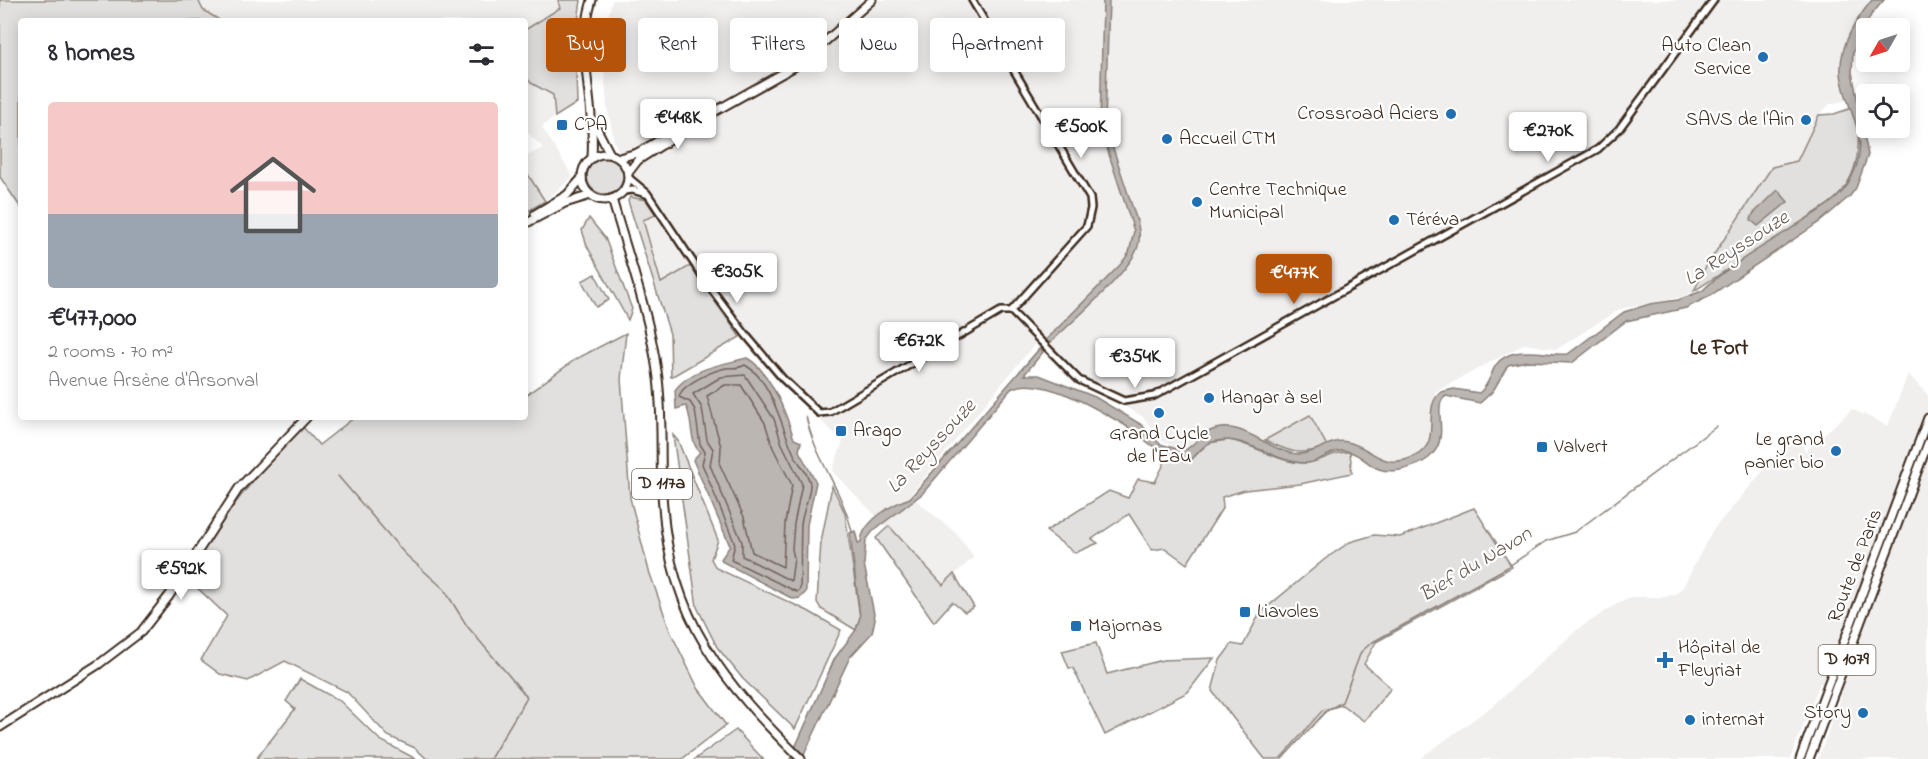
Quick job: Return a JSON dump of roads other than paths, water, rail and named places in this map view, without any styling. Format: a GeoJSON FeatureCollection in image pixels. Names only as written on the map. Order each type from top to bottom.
{"type":"FeatureCollection","features":[{"type":"Feature","properties":{"kind":"main road"},"geometry":{"type":"LineString","coordinates":[[592,0],[584,50],[592,117],[592,157]]}},
{"type":"Feature","properties":{"kind":"main road"},"geometry":{"type":"LineString","coordinates":[[528,220],[567,195],[582,178],[585,164],[592,157],[610,154],[619,158],[638,153],[792,69],[872,0]]}},
{"type":"Feature","properties":{"kind":"main road"},"geometry":{"type":"LineString","coordinates":[[582,178],[591,195],[601,200],[612,199],[624,191],[628,176],[638,160],[712,113]]}},
{"type":"Feature","properties":{"kind":"main road"},"geometry":{"type":"LineString","coordinates":[[592,117],[600,138],[610,154]]}},
{"type":"Feature","properties":{"kind":"main road"},"geometry":{"type":"LineString","coordinates":[[619,158],[628,176]]}},
{"type":"Feature","properties":{"kind":"main road"},"geometry":{"type":"LineString","coordinates":[[528,221],[565,203],[591,195]]}},
{"type":"Feature","properties":{"kind":"main road","name":"D 117a"},"geometry":{"type":"LineString","coordinates":[[612,199],[649,330],[657,371],[662,506],[676,580],[692,621],[718,668],[752,710],[801,759]]}},
{"type":"Feature","properties":{"kind":"main road","name":"Route de Paris"},"geometry":{"type":"LineString","coordinates":[[1800,759],[1928,418]]}},
{"type":"Feature","properties":{"kind":"main road"},"geometry":{"type":"LineString","coordinates":[[0,727],[107,658],[145,628],[170,596],[239,488],[304,420]]}},
{"type":"Feature","properties":{"kind":"main road","name":"Route de Paris"},"geometry":{"type":"LineString","coordinates":[[1809,759],[1928,443]]}},
{"type":"Feature","properties":{"kind":"street"},"geometry":{"type":"LineString","coordinates":[[972,0],[1090,198],[1087,226],[1011,311]]}},
{"type":"Feature","properties":{"kind":"street"},"geometry":{"type":"LineString","coordinates":[[628,176],[652,199],[709,286],[741,328],[812,409],[825,414],[1001,311],[1011,311],[1079,380],[1124,401],[1154,396],[1602,146],[1619,129],[1714,0]]}},
{"type":"Feature","properties":{"kind":"street"},"geometry":{"type":"LineString","coordinates":[[624,191],[639,191],[652,199]]}},
{"type":"Feature","properties":{"kind":"water"},"geometry":{"type":"Polygon","coordinates":[[[1103,0],[1109,0],[1105,124],[1137,221],[1139,242],[1133,257],[1113,283],[1050,343],[1046,340],[1121,264],[1129,253],[1134,231],[1100,127],[1103,0]]]}},
{"type":"Feature","properties":{"kind":"water"},"geometry":{"type":"Polygon","coordinates":[[[1872,0],[1884,0],[1870,18],[1859,18],[1872,0]]]}},
{"type":"Feature","properties":{"kind":"water"},"geometry":{"type":"Polygon","coordinates":[[[1856,22],[1856,47],[1853,53],[1852,72],[1856,93],[1856,124],[1841,74],[1845,44],[1856,22]]]}},
{"type":"Feature","properties":{"kind":"water"},"geometry":{"type":"Polygon","coordinates":[[[1865,138],[1868,155],[1856,188],[1821,221],[1708,297],[1686,308],[1626,321],[1572,363],[1527,361],[1508,365],[1493,391],[1480,403],[1446,396],[1441,402],[1439,444],[1433,454],[1420,463],[1400,470],[1390,471],[1376,468],[1356,454],[1344,451],[1312,462],[1294,462],[1246,444],[1222,440],[1207,444],[1190,461],[1181,460],[1164,453],[1126,426],[1070,396],[1037,386],[1023,385],[1011,389],[922,494],[874,530],[866,540],[864,564],[875,619],[872,633],[850,657],[802,759],[790,759],[835,658],[856,630],[860,617],[850,533],[855,531],[858,543],[861,542],[872,521],[887,509],[910,498],[1040,348],[1043,352],[1024,375],[1039,375],[1095,397],[1142,425],[1160,444],[1181,450],[1187,449],[1208,432],[1220,428],[1231,428],[1243,431],[1288,452],[1299,454],[1311,452],[1341,441],[1356,445],[1386,460],[1404,460],[1424,450],[1430,434],[1432,407],[1441,392],[1454,389],[1479,393],[1496,365],[1511,354],[1530,352],[1568,354],[1624,312],[1650,304],[1678,300],[1702,291],[1737,263],[1822,209],[1848,184],[1856,167],[1859,139],[1865,138]]]}},
{"type":"Feature","properties":{"kind":"water"},"geometry":{"type":"Polygon","coordinates":[[[1778,190],[1788,202],[1758,226],[1751,220],[1753,214],[1778,190]]]}},
{"type":"Feature","properties":{"kind":"water"},"geometry":{"type":"Polygon","coordinates":[[[747,358],[763,372],[770,383],[782,406],[794,439],[801,442],[799,451],[816,482],[807,525],[806,592],[800,598],[793,599],[721,559],[730,546],[693,460],[700,452],[694,443],[688,411],[686,406],[676,409],[675,390],[690,377],[708,368],[747,358]]]}},
{"type":"Feature","properties":{"kind":"waterway"},"geometry":{"type":"LineString","coordinates":[[806,416],[815,446],[842,502],[852,532]]}},
{"type":"Feature","properties":{"kind":"waterway","name":"Bief du Navon"},"geometry":{"type":"LineString","coordinates":[[1282,759],[1325,712],[1342,702],[1361,652],[1371,643],[1506,568],[1546,541],[1575,532],[1717,426]]}},
{"type":"Feature","properties":{"kind":"waterway"},"geometry":{"type":"LineString","coordinates":[[338,476],[405,554],[444,589],[467,626],[527,697],[490,759]]}},
{"type":"Feature","properties":{"kind":"place","name":"Auto Clean Service"},"geometry":{"type":"Point","coordinates":[1763,57]}},
{"type":"Feature","properties":{"kind":"place","name":"Crossroad Aciers"},"geometry":{"type":"Point","coordinates":[1451,114]}},
{"type":"Feature","properties":{"kind":"place","name":"SAVS de l'Ain"},"geometry":{"type":"Point","coordinates":[1806,120]}},
{"type":"Feature","properties":{"kind":"place","name":"CPA"},"geometry":{"type":"Point","coordinates":[562,125]}},
{"type":"Feature","properties":{"kind":"place","name":"Accueil CTM"},"geometry":{"type":"Point","coordinates":[1167,139]}},
{"type":"Feature","properties":{"kind":"place","name":"Centre Technique Municipal"},"geometry":{"type":"Point","coordinates":[1197,202]}},
{"type":"Feature","properties":{"kind":"place","name":"Téréva"},"geometry":{"type":"Point","coordinates":[1394,220]}},
{"type":"Feature","properties":{"kind":"place","name":"Hangar à sel"},"geometry":{"type":"Point","coordinates":[1209,398]}},
{"type":"Feature","properties":{"kind":"place","name":"Grand Cycle de l'Eau"},"geometry":{"type":"Point","coordinates":[1159,413]}},
{"type":"Feature","properties":{"kind":"place","name":"Arago"},"geometry":{"type":"Point","coordinates":[841,431]}},
{"type":"Feature","properties":{"kind":"place","name":"Valvert"},"geometry":{"type":"Point","coordinates":[1542,447]}},
{"type":"Feature","properties":{"kind":"place","name":"Le grand panier bio"},"geometry":{"type":"Point","coordinates":[1836,451]}},
{"type":"Feature","properties":{"kind":"place","name":"Liavoles"},"geometry":{"type":"Point","coordinates":[1245,612]}},
{"type":"Feature","properties":{"kind":"place","name":"Majornas"},"geometry":{"type":"Point","coordinates":[1076,626]}},
{"type":"Feature","properties":{"kind":"place","name":"Hôpital de Fleyriat"},"geometry":{"type":"Point","coordinates":[1665,660]}},
{"type":"Feature","properties":{"kind":"place","name":"Story"},"geometry":{"type":"Point","coordinates":[1863,713]}},
{"type":"Feature","properties":{"kind":"place","name":"internat"},"geometry":{"type":"Point","coordinates":[1690,720]}},
{"type":"Feature","properties":{"kind":"district","name":"Le Fort"},"geometry":{"type":"Point","coordinates":[1719,349]}},
{"type":"Feature","properties":{"kind":"water label","name":"La Reyssouze"},"geometry":{"type":"Point","coordinates":[1737,249]}},
{"type":"Feature","properties":{"kind":"water label","name":"La Reyssouze"},"geometry":{"type":"Point","coordinates":[932,447]}}]}
